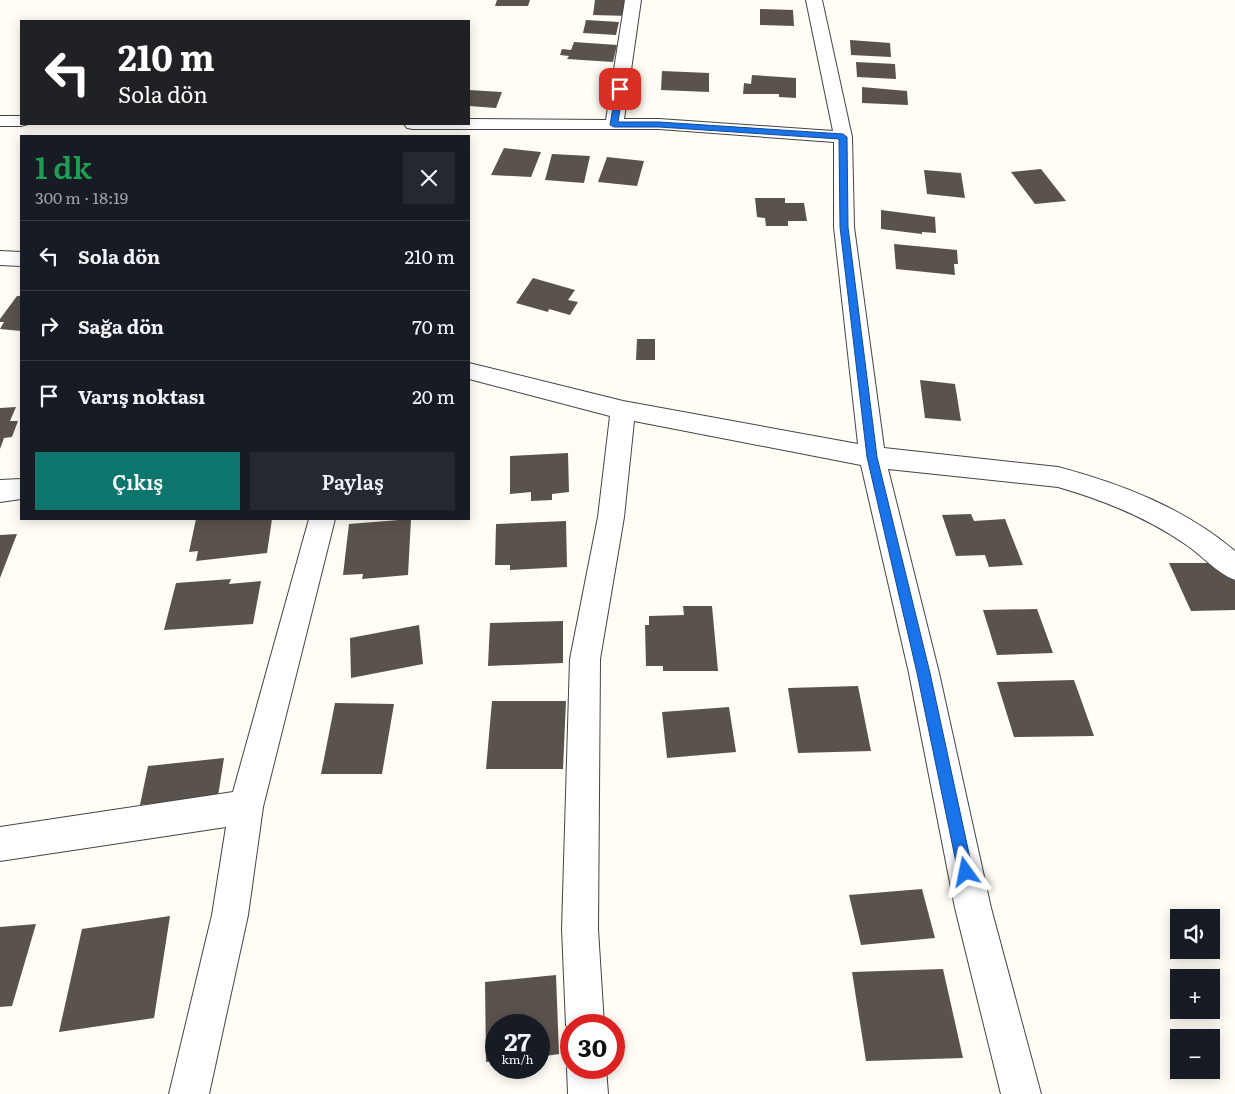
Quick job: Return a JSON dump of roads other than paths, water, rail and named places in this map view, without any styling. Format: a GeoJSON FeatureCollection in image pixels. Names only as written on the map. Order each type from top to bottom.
{"type":"FeatureCollection","features":[{"type":"Feature","properties":{"kind":"street"},"geometry":{"type":"LineString","coordinates":[[614,125],[633,0]]}},
{"type":"Feature","properties":{"kind":"street"},"geometry":{"type":"LineString","coordinates":[[814,0],[843,137],[844,227],[872,457],[924,673],[973,908],[1021,1094]]}},
{"type":"Feature","properties":{"kind":"street"},"geometry":{"type":"LineString","coordinates":[[0,121],[20,121]]}},
{"type":"Feature","properties":{"kind":"street"},"geometry":{"type":"LineString","coordinates":[[470,124],[659,124],[843,137]]}},
{"type":"Feature","properties":{"kind":"street"},"geometry":{"type":"LineString","coordinates":[[0,258],[20,259]]}},
{"type":"Feature","properties":{"kind":"street"},"geometry":{"type":"LineString","coordinates":[[470,371],[623,410],[872,457],[1058,477],[1088,484],[1118,495],[1176,524],[1235,568]]}},
{"type":"Feature","properties":{"kind":"street"},"geometry":{"type":"LineString","coordinates":[[584,1014],[580,929],[585,660],[611,518],[623,410]]}},
{"type":"Feature","properties":{"kind":"street"},"geometry":{"type":"LineString","coordinates":[[0,491],[20,489]]}},
{"type":"Feature","properties":{"kind":"street"},"geometry":{"type":"LineString","coordinates":[[189,1094],[230,915],[246,807],[322,520]]}},
{"type":"Feature","properties":{"kind":"street"},"geometry":{"type":"LineString","coordinates":[[0,844],[246,807]]}},
{"type":"Feature","properties":{"kind":"street"},"geometry":{"type":"LineString","coordinates":[[587,1079],[588,1094]]}}]}
